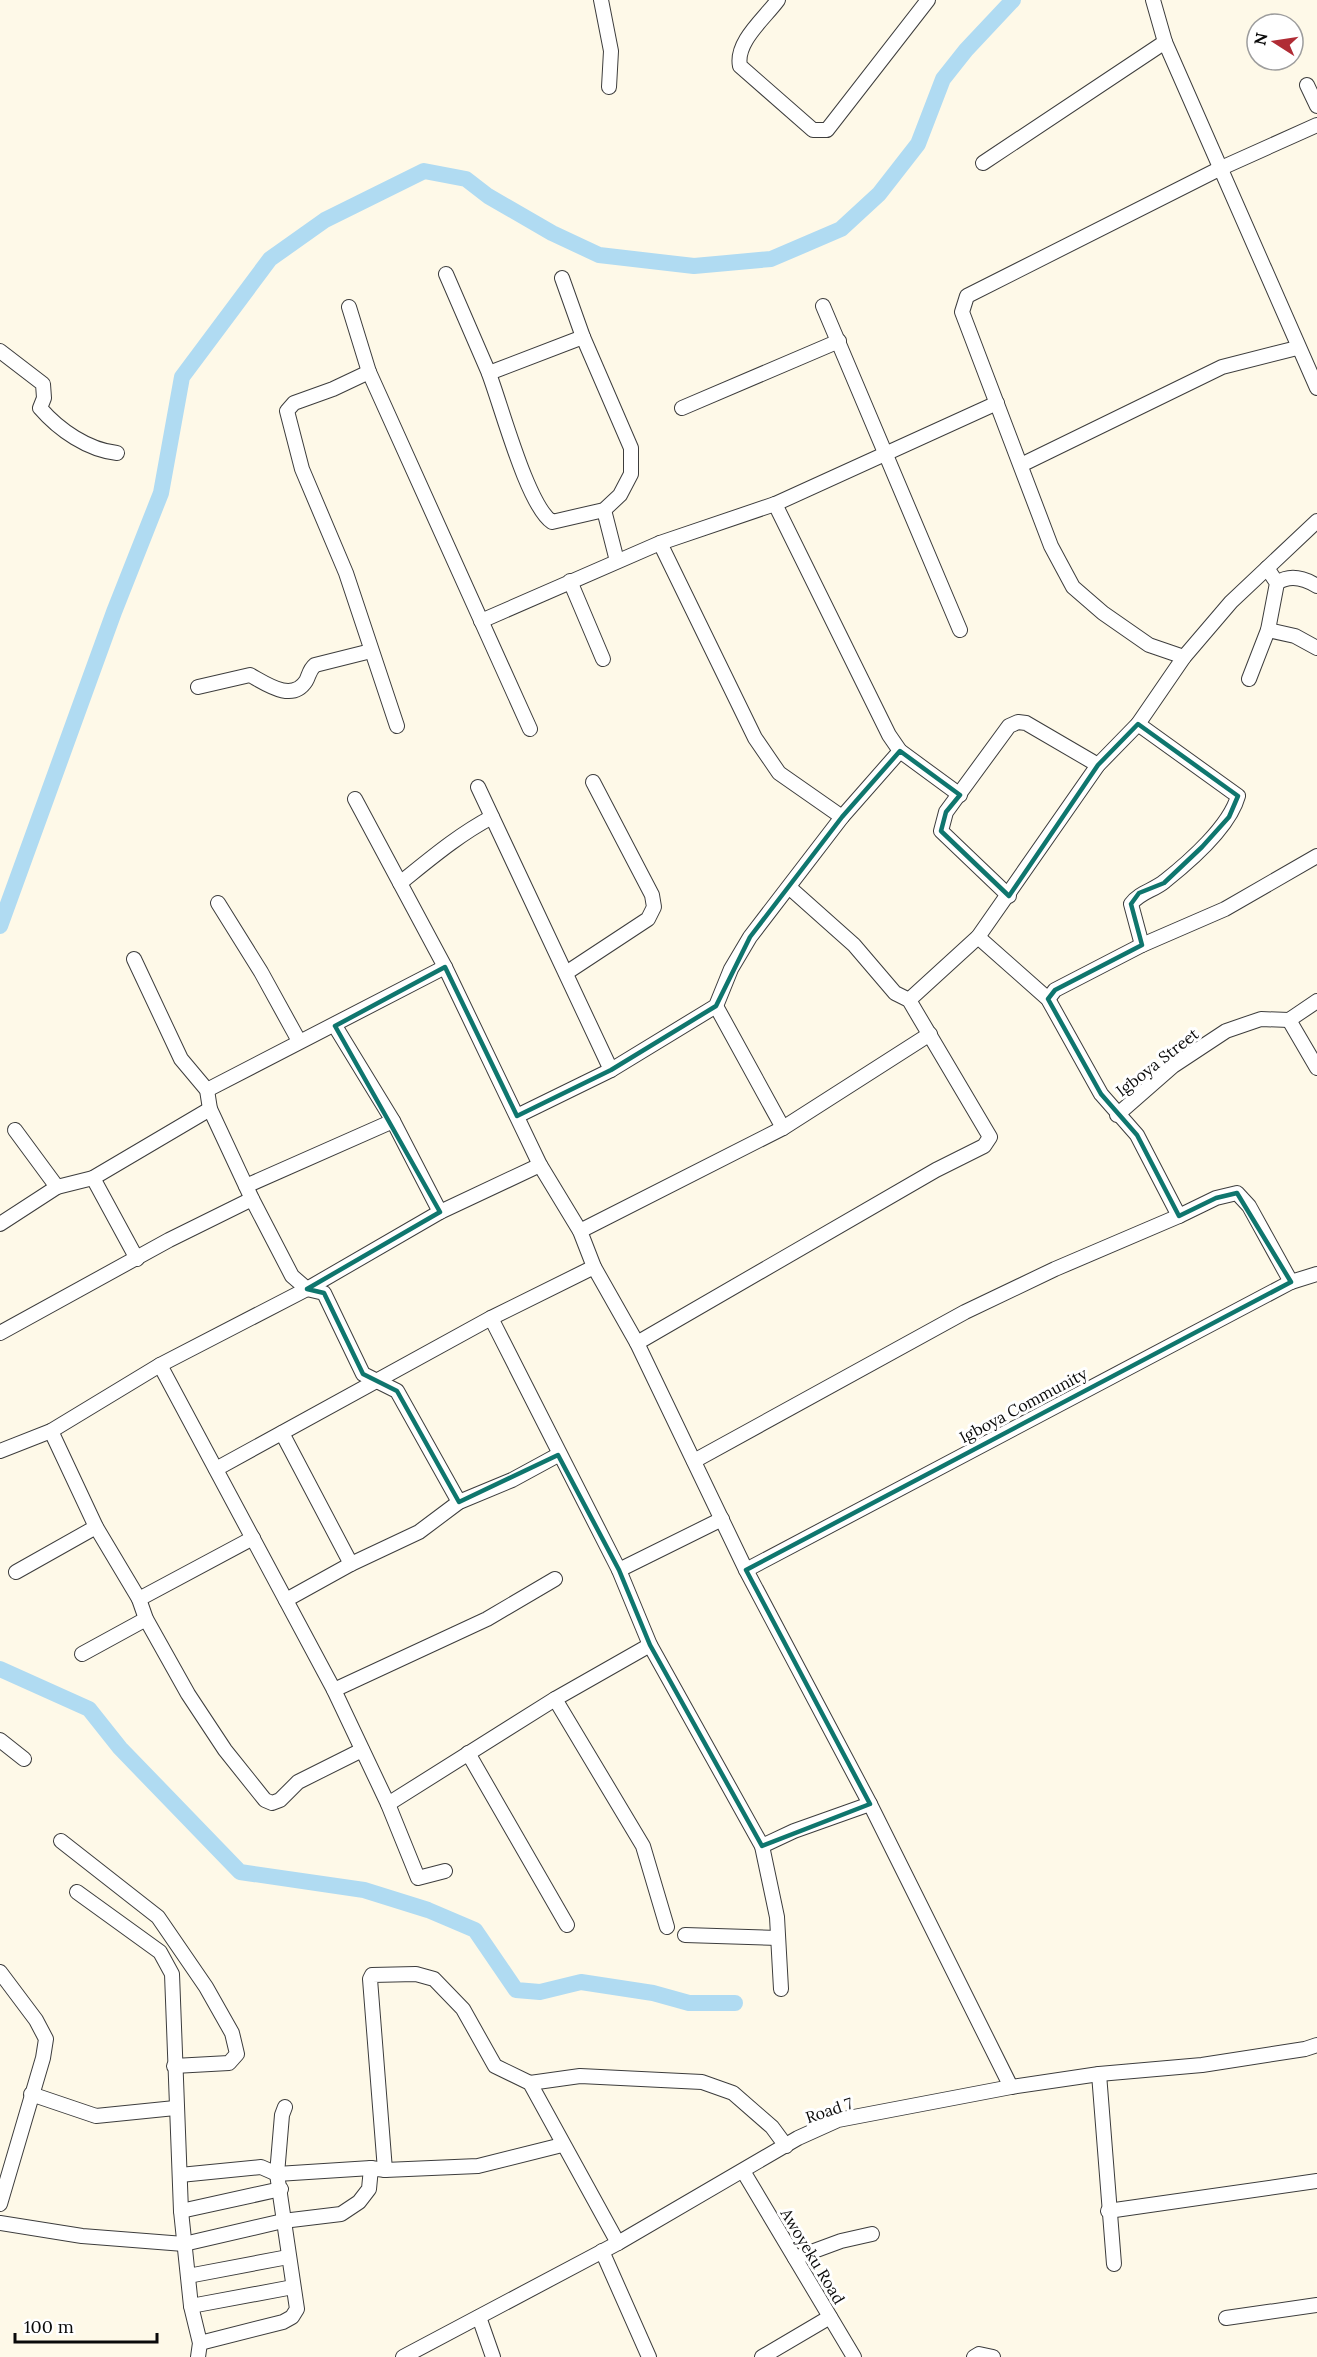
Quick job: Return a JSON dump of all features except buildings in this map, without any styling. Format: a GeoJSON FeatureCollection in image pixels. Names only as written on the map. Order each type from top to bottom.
{"type":"FeatureCollection","features":[{"type":"Feature","properties":{"kind":"street"},"geometry":{"type":"LineString","coordinates":[[601,0],[611,51],[609,87]]}},
{"type":"Feature","properties":{"kind":"street"},"geometry":{"type":"LineString","coordinates":[[778,0],[741,47],[738,56],[740,66],[813,130],[821,131],[827,130],[928,0]]}},
{"type":"Feature","properties":{"kind":"street"},"geometry":{"type":"LineString","coordinates":[[1153,0],[1165,42],[1297,348],[1317,388]]}},
{"type":"Feature","properties":{"kind":"street"},"geometry":{"type":"LineString","coordinates":[[983,163],[1165,42]]}},
{"type":"Feature","properties":{"kind":"street"},"geometry":{"type":"LineString","coordinates":[[1307,86],[1317,106]]}},
{"type":"Feature","properties":{"kind":"street"},"geometry":{"type":"LineString","coordinates":[[1184,657],[1149,645],[1103,613],[1073,587],[1051,546],[962,312],[967,296],[1219,169],[1317,125]]}},
{"type":"Feature","properties":{"kind":"street"},"geometry":{"type":"LineString","coordinates":[[446,274],[489,373],[543,515],[552,522],[604,510],[620,495],[631,474],[632,448],[583,337],[562,278]]}},
{"type":"Feature","properties":{"kind":"street"},"geometry":{"type":"LineString","coordinates":[[823,306],[960,630]]}},
{"type":"Feature","properties":{"kind":"street"},"geometry":{"type":"LineString","coordinates":[[349,307],[369,372],[530,729]]}},
{"type":"Feature","properties":{"kind":"street"},"geometry":{"type":"LineString","coordinates":[[489,373],[583,337]]}},
{"type":"Feature","properties":{"kind":"street"},"geometry":{"type":"LineString","coordinates":[[682,408],[839,341]]}},
{"type":"Feature","properties":{"kind":"street"},"geometry":{"type":"LineString","coordinates":[[1021,465],[1222,367],[1297,348]]}},
{"type":"Feature","properties":{"kind":"street"},"geometry":{"type":"LineString","coordinates":[[0,351],[43,384],[44,398],[40,408],[49,419],[65,432],[102,452],[117,453]]}},
{"type":"Feature","properties":{"kind":"street"},"geometry":{"type":"LineString","coordinates":[[369,372],[333,389],[294,403],[287,411],[302,469],[346,573],[398,726]]}},
{"type":"Feature","properties":{"kind":"street"},"geometry":{"type":"LineString","coordinates":[[481,621],[660,543],[776,504],[884,452],[997,403]]}},
{"type":"Feature","properties":{"kind":"street"},"geometry":{"type":"LineString","coordinates":[[776,504],[889,735],[900,751],[960,795]]}},
{"type":"Feature","properties":{"kind":"street"},"geometry":{"type":"LineString","coordinates":[[604,510],[617,561]]}},
{"type":"Feature","properties":{"kind":"street"},"geometry":{"type":"LineString","coordinates":[[909,999],[978,937],[1009,896],[1098,765],[1138,724],[1184,657],[1231,602],[1317,521]]}},
{"type":"Feature","properties":{"kind":"street"},"geometry":{"type":"LineString","coordinates":[[660,543],[755,738],[779,773],[842,817]]}},
{"type":"Feature","properties":{"kind":"street"},"geometry":{"type":"LineString","coordinates":[[1249,678],[1268,630],[1277,582],[1267,568]]}},
{"type":"Feature","properties":{"kind":"street"},"geometry":{"type":"LineString","coordinates":[[1277,582],[1285,578],[1297,578],[1317,586]]}},
{"type":"Feature","properties":{"kind":"street"},"geometry":{"type":"LineString","coordinates":[[570,581],[603,659]]}},
{"type":"Feature","properties":{"kind":"street"},"geometry":{"type":"LineString","coordinates":[[1268,630],[1295,636],[1317,648]]}},
{"type":"Feature","properties":{"kind":"street"},"geometry":{"type":"LineString","coordinates":[[198,687],[250,675],[279,691],[297,688],[305,682],[315,665],[371,651]]}},
{"type":"Feature","properties":{"kind":"street"},"geometry":{"type":"LineString","coordinates":[[1009,896],[941,831],[946,812],[1009,726],[1017,722],[1026,723],[1098,765]]}},
{"type":"Feature","properties":{"kind":"street"},"geometry":{"type":"LineString","coordinates":[[1138,724],[1238,796],[1229,817],[1202,847],[1164,883],[1139,893],[1131,904],[1142,945]]}},
{"type":"Feature","properties":{"kind":"street"},"geometry":{"type":"LineString","coordinates":[[517,1116],[611,1070],[716,1006],[731,969],[750,938],[842,817],[900,751]]}},
{"type":"Feature","properties":{"kind":"street"},"geometry":{"type":"LineString","coordinates":[[566,973],[648,919],[654,907],[652,895],[593,782]]}},
{"type":"Feature","properties":{"kind":"street"},"geometry":{"type":"LineString","coordinates":[[478,787],[611,1070]]}},
{"type":"Feature","properties":{"kind":"street"},"geometry":{"type":"LineString","coordinates":[[355,800],[445,967],[540,1165],[580,1231],[594,1267],[637,1343],[746,1570],[870,1804],[1011,2087]]}},
{"type":"Feature","properties":{"kind":"street"},"geometry":{"type":"LineString","coordinates":[[400,883],[435,858],[451,841],[492,817]]}},
{"type":"Feature","properties":{"kind":"street"},"geometry":{"type":"LineString","coordinates":[[1048,999],[1055,990],[1142,945],[1225,909],[1317,856]]}},
{"type":"Feature","properties":{"kind":"street"},"geometry":{"type":"LineString","coordinates":[[637,1343],[936,1170],[984,1146],[990,1137],[909,999],[895,993],[854,945],[790,888]]}},
{"type":"Feature","properties":{"kind":"street"},"geometry":{"type":"LineString","coordinates":[[218,903],[261,972],[299,1041]]}},
{"type":"Feature","properties":{"kind":"street"},"geometry":{"type":"LineString","coordinates":[[978,937],[1048,999],[1101,1095],[1137,1135],[1179,1216]]}},
{"type":"Feature","properties":{"kind":"street"},"geometry":{"type":"LineString","coordinates":[[134,959],[181,1059],[207,1090],[210,1108],[249,1193],[292,1276],[307,1289],[324,1293],[363,1374],[397,1391],[459,1502]]}},
{"type":"Feature","properties":{"kind":"street"},"geometry":{"type":"LineString","coordinates":[[207,1090],[299,1041],[335,1026],[445,967]]}},
{"type":"Feature","properties":{"kind":"street"},"geometry":{"type":"LineString","coordinates":[[1317,1001],[1289,1020],[1317,1068]]}},
{"type":"Feature","properties":{"kind":"street"},"geometry":{"type":"LineString","coordinates":[[716,1006],[783,1128]]}},
{"type":"Feature","properties":{"kind":"street","name":"Igboya Street"},"geometry":{"type":"LineString","coordinates":[[1117,1115],[1173,1066],[1226,1031],[1261,1019],[1289,1020]]}},
{"type":"Feature","properties":{"kind":"street"},"geometry":{"type":"LineString","coordinates":[[335,1026],[393,1121],[440,1212]]}},
{"type":"Feature","properties":{"kind":"street"},"geometry":{"type":"LineString","coordinates":[[580,1231],[783,1128],[930,1034]]}},
{"type":"Feature","properties":{"kind":"street"},"geometry":{"type":"LineString","coordinates":[[0,1224],[57,1187],[93,1178],[210,1108]]}},
{"type":"Feature","properties":{"kind":"street"},"geometry":{"type":"LineString","coordinates":[[0,1333],[137,1259],[249,1193],[393,1121]]}},
{"type":"Feature","properties":{"kind":"street"},"geometry":{"type":"LineString","coordinates":[[15,1130],[57,1187]]}},
{"type":"Feature","properties":{"kind":"street"},"geometry":{"type":"LineString","coordinates":[[0,1451],[51,1431],[160,1365],[307,1289],[440,1212],[540,1165]]}},
{"type":"Feature","properties":{"kind":"street"},"geometry":{"type":"LineString","coordinates":[[93,1178],[137,1259]]}},
{"type":"Feature","properties":{"kind":"street"},"geometry":{"type":"LineString","coordinates":[[694,1461],[965,1312],[1055,1269],[1179,1216],[1215,1197],[1237,1193],[1249,1206],[1291,1282]]}},
{"type":"Feature","properties":{"kind":"street"},"geometry":{"type":"LineString","coordinates":[[216,1469],[491,1318],[594,1267]]}},
{"type":"Feature","properties":{"kind":"street","name":"Igboya Community"},"geometry":{"type":"LineString","coordinates":[[746,1570],[1291,1282],[1317,1274]]}},
{"type":"Feature","properties":{"kind":"street"},"geometry":{"type":"LineString","coordinates":[[491,1318],[558,1455],[619,1570],[650,1646],[762,1846],[777,1917],[781,1989]]}},
{"type":"Feature","properties":{"kind":"street"},"geometry":{"type":"LineString","coordinates":[[160,1365],[334,1690],[388,1804],[418,1878],[445,1871]]}},
{"type":"Feature","properties":{"kind":"street"},"geometry":{"type":"LineString","coordinates":[[51,1431],[96,1527],[139,1599],[146,1619],[188,1694],[225,1750],[265,1800],[272,1803],[280,1800],[298,1782],[362,1750]]}},
{"type":"Feature","properties":{"kind":"street"},"geometry":{"type":"LineString","coordinates":[[282,1433],[351,1564]]}},
{"type":"Feature","properties":{"kind":"street"},"geometry":{"type":"LineString","coordinates":[[286,1600],[351,1564],[419,1532],[459,1502],[512,1480],[558,1455]]}},
{"type":"Feature","properties":{"kind":"street"},"geometry":{"type":"LineString","coordinates":[[619,1570],[722,1519]]}},
{"type":"Feature","properties":{"kind":"street"},"geometry":{"type":"LineString","coordinates":[[16,1572],[96,1527]]}},
{"type":"Feature","properties":{"kind":"street"},"geometry":{"type":"LineString","coordinates":[[139,1599],[253,1538]]}},
{"type":"Feature","properties":{"kind":"street"},"geometry":{"type":"LineString","coordinates":[[334,1690],[487,1618],[555,1580]]}},
{"type":"Feature","properties":{"kind":"street"},"geometry":{"type":"LineString","coordinates":[[82,1654],[146,1619]]}},
{"type":"Feature","properties":{"kind":"street"},"geometry":{"type":"LineString","coordinates":[[388,1804],[555,1700],[650,1646]]}},
{"type":"Feature","properties":{"kind":"street"},"geometry":{"type":"LineString","coordinates":[[555,1700],[643,1846],[667,1927]]}},
{"type":"Feature","properties":{"kind":"street"},"geometry":{"type":"LineString","coordinates":[[0,1740],[24,1759]]}},
{"type":"Feature","properties":{"kind":"street"},"geometry":{"type":"LineString","coordinates":[[468,1753],[567,1925]]}},
{"type":"Feature","properties":{"kind":"street"},"geometry":{"type":"LineString","coordinates":[[762,1846],[794,1831],[870,1804]]}},
{"type":"Feature","properties":{"kind":"street"},"geometry":{"type":"LineString","coordinates":[[61,1841],[158,1917],[200,1977],[232,2033],[237,2054],[229,2063],[174,2066]]}},
{"type":"Feature","properties":{"kind":"street"},"geometry":{"type":"LineString","coordinates":[[77,1892],[160,1952],[172,1974],[176,2019],[175,2108],[181,2211],[191,2306],[199,2350],[283,2322],[292,2317],[297,2308],[277,2174],[282,2115],[285,2107]]}},
{"type":"Feature","properties":{"kind":"street"},"geometry":{"type":"LineString","coordinates":[[685,1935],[778,1938]]}},
{"type":"Feature","properties":{"kind":"street"},"geometry":{"type":"LineString","coordinates":[[0,1972],[36,2020],[46,2039],[43,2058],[0,2204]]}},
{"type":"Feature","properties":{"kind":"street"},"geometry":{"type":"LineString","coordinates":[[385,2170],[372,1974],[416,1974],[434,1979],[463,2010],[495,2066],[530,2083],[580,2076],[702,2082],[733,2093],[749,2105],[772,2127],[786,2146]]}},
{"type":"Feature","properties":{"kind":"street","name":"Road 7"},"geometry":{"type":"LineString","coordinates":[[403,2357],[602,2251],[786,2146],[838,2120],[1011,2087],[1099,2074],[1202,2065],[1305,2049],[1317,2045]]}},
{"type":"Feature","properties":{"kind":"street"},"geometry":{"type":"LineString","coordinates":[[1099,2074],[1113,2264]]}},
{"type":"Feature","properties":{"kind":"street"},"geometry":{"type":"LineString","coordinates":[[530,2083],[562,2145],[618,2242]]}},
{"type":"Feature","properties":{"kind":"street"},"geometry":{"type":"LineString","coordinates":[[31,2094],[96,2116],[175,2108]]}},
{"type":"Feature","properties":{"kind":"street"},"geometry":{"type":"LineString","coordinates":[[180,2175],[261,2167],[277,2174],[371,2168],[385,2170],[478,2166],[562,2145]]}},
{"type":"Feature","properties":{"kind":"street"},"geometry":{"type":"LineString","coordinates":[[0,2223],[82,2236],[184,2244],[283,2221],[341,2214],[359,2202],[369,2189],[371,2168]]}},
{"type":"Feature","properties":{"kind":"street","name":"Awoyeku Road"},"geometry":{"type":"LineString","coordinates":[[743,2171],[854,2357]]}},
{"type":"Feature","properties":{"kind":"street"},"geometry":{"type":"LineString","coordinates":[[1108,2211],[1317,2181]]}},
{"type":"Feature","properties":{"kind":"street"},"geometry":{"type":"LineString","coordinates":[[181,2211],[281,2189]]}},
{"type":"Feature","properties":{"kind":"street"},"geometry":{"type":"LineString","coordinates":[[795,2258],[841,2241],[872,2234]]}},
{"type":"Feature","properties":{"kind":"street"},"geometry":{"type":"LineString","coordinates":[[602,2251],[649,2357]]}},
{"type":"Feature","properties":{"kind":"street"},"geometry":{"type":"LineString","coordinates":[[188,2276],[288,2257]]}},
{"type":"Feature","properties":{"kind":"street"},"geometry":{"type":"LineString","coordinates":[[191,2306],[293,2287]]}},
{"type":"Feature","properties":{"kind":"street"},"geometry":{"type":"LineString","coordinates":[[1226,2318],[1317,2306]]}},
{"type":"Feature","properties":{"kind":"street"},"geometry":{"type":"LineString","coordinates":[[479,2317],[493,2357]]}},
{"type":"Feature","properties":{"kind":"street"},"geometry":{"type":"LineString","coordinates":[[762,2357],[830,2317]]}},
{"type":"Feature","properties":{"kind":"street"},"geometry":{"type":"LineString","coordinates":[[974,2357],[979,2354],[993,2357]]}},
{"type":"Feature","properties":{"kind":"highlighted area"},"geometry":{"type":"Polygon","coordinates":[[[1138,724],[1238,796],[1229,817],[1202,847],[1164,883],[1139,893],[1131,904],[1142,945],[1055,990],[1048,999],[1101,1094],[1137,1135],[1179,1216],[1216,1198],[1237,1193],[1291,1282],[746,1570],[870,1804],[762,1846],[650,1645],[619,1570],[558,1455],[459,1502],[397,1391],[363,1374],[324,1293],[307,1289],[440,1212],[335,1026],[445,967],[517,1116],[611,1070],[716,1006],[750,937],[842,817],[900,751],[960,795],[946,812],[941,831],[1009,896],[1098,765],[1138,724]]]}},
{"type":"Feature","properties":{"kind":"waterway"},"geometry":{"type":"LineString","coordinates":[[0,926],[114,612],[161,493],[182,377],[270,259],[325,220],[424,171],[466,179],[488,196],[552,233],[599,255],[694,266],[771,259],[841,229],[879,194],[918,144],[943,79],[966,50],[1013,0]]}},
{"type":"Feature","properties":{"kind":"waterway"},"geometry":{"type":"LineString","coordinates":[[0,1669],[89,1709],[120,1748],[240,1872],[364,1890],[428,1910],[475,1930],[516,1990],[540,1992],[581,1982],[653,1993],[689,2003],[735,2003]]}}]}
